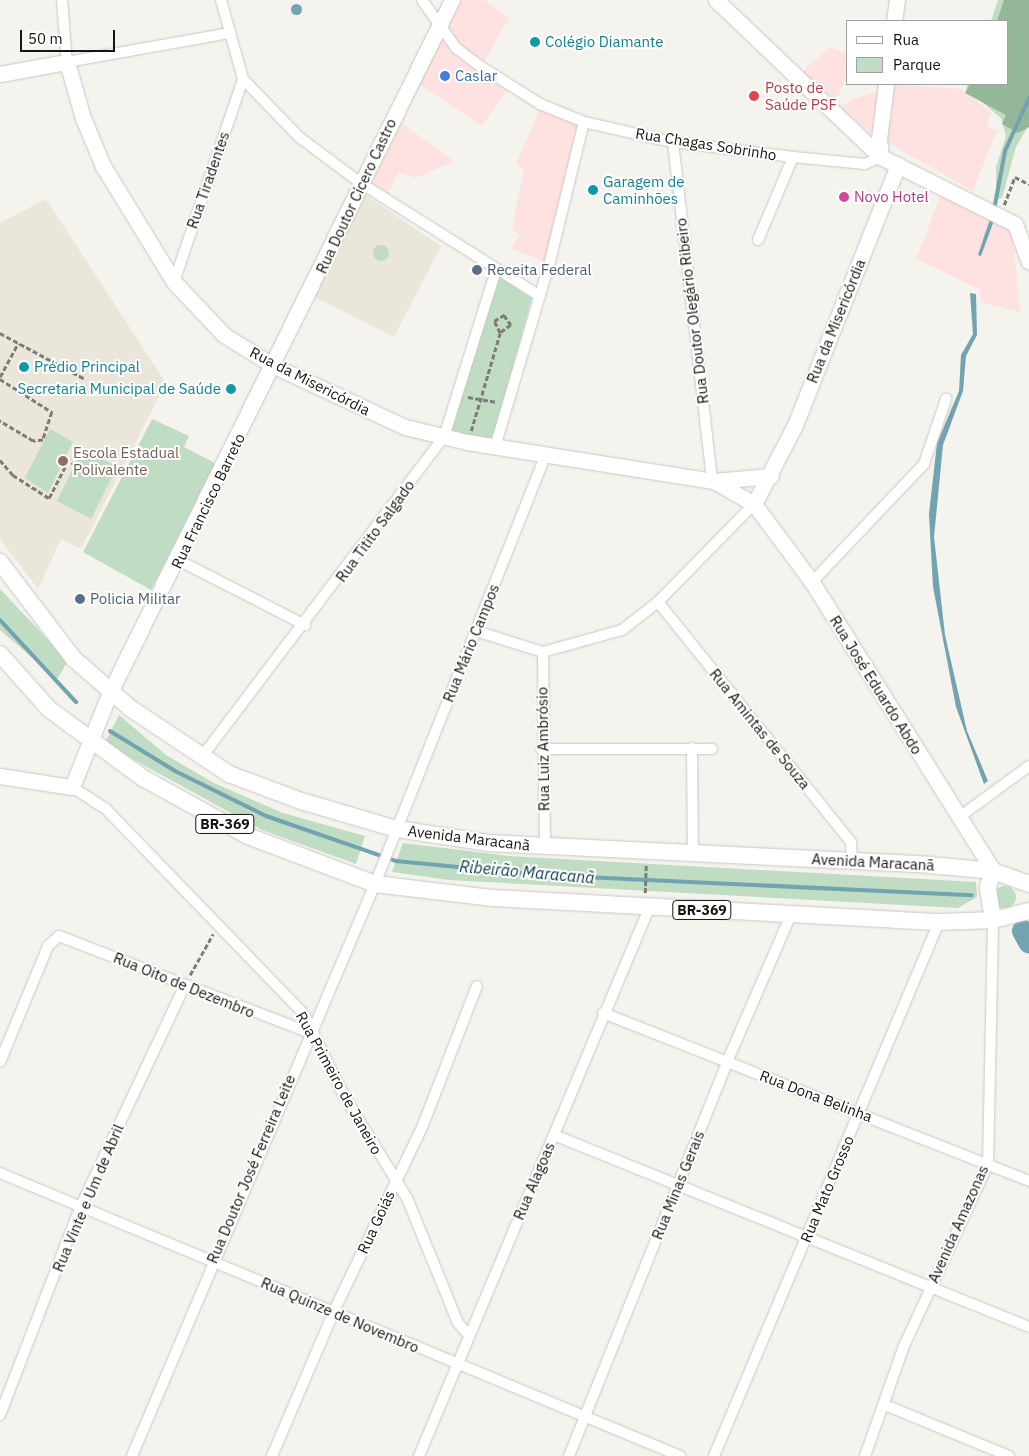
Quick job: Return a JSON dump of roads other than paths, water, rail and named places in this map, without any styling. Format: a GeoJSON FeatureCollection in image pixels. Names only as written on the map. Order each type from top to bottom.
{"type":"FeatureCollection","features":[{"type":"Feature","properties":{"kind":"main road","name":"Avenida Maracanã"},"geometry":{"type":"LineString","coordinates":[[0,562],[74,659],[110,692],[201,758],[252,784],[394,836],[693,854],[852,860],[993,871],[1024,883]]}},
{"type":"Feature","properties":{"kind":"main road","name":"BR-369"},"geometry":{"type":"LineString","coordinates":[[0,654],[48,709],[87,741],[248,836],[377,879],[493,898],[647,900],[791,916],[939,922],[993,920],[1023,912]]}},
{"type":"Feature","properties":{"kind":"main road"},"geometry":{"type":"LineString","coordinates":[[993,871],[988,887],[993,920]]}},
{"type":"Feature","properties":{"kind":"main road"},"geometry":{"type":"LineString","coordinates":[[1023,912],[1024,883]]}},
{"type":"Feature","properties":{"kind":"street","name":"Rua da Misericórdia"},"geometry":{"type":"LineString","coordinates":[[62,0],[67,62],[83,118],[103,166],[174,282],[224,334],[274,366],[382,418],[444,437],[545,457],[713,480],[771,476]]}},
{"type":"Feature","properties":{"kind":"street"},"geometry":{"type":"LineString","coordinates":[[221,0],[243,79],[299,137],[362,184],[540,296]]}},
{"type":"Feature","properties":{"kind":"street","name":"Rua Chagas Sobrinho"},"geometry":{"type":"LineString","coordinates":[[422,0],[456,48],[510,87],[584,122],[673,142],[793,157],[865,164],[882,157]]}},
{"type":"Feature","properties":{"kind":"street","name":"Rua Doutor Cícero Castro"},"geometry":{"type":"LineString","coordinates":[[274,366],[452,0]]}},
{"type":"Feature","properties":{"kind":"street"},"geometry":{"type":"LineString","coordinates":[[716,0],[882,157],[982,207],[1001,213],[1014,224],[1029,232]]}},
{"type":"Feature","properties":{"kind":"street"},"geometry":{"type":"LineString","coordinates":[[894,20],[897,0]]}},
{"type":"Feature","properties":{"kind":"street"},"geometry":{"type":"LineString","coordinates":[[0,74],[230,33]]}},
{"type":"Feature","properties":{"kind":"street","name":"Rua Tiradentes"},"geometry":{"type":"LineString","coordinates":[[174,282],[243,79]]}},
{"type":"Feature","properties":{"kind":"street"},"geometry":{"type":"LineString","coordinates":[[882,157],[879,138],[886,85]]}},
{"type":"Feature","properties":{"kind":"street"},"geometry":{"type":"LineString","coordinates":[[495,447],[540,296],[584,122]]}},
{"type":"Feature","properties":{"kind":"street","name":"Rua Doutor Olegário Ribeiro"},"geometry":{"type":"LineString","coordinates":[[673,142],[713,480]]}},
{"type":"Feature","properties":{"kind":"street"},"geometry":{"type":"LineString","coordinates":[[758,240],[793,157]]}},
{"type":"Feature","properties":{"kind":"street","name":"Rua da Misericórdia"},"geometry":{"type":"LineString","coordinates":[[713,480],[754,504],[771,476],[898,165]]}},
{"type":"Feature","properties":{"kind":"street"},"geometry":{"type":"LineString","coordinates":[[1014,224],[1029,262]]}},
{"type":"Feature","properties":{"kind":"street","name":"Rua Titito Salgado"},"geometry":{"type":"LineString","coordinates":[[201,758],[305,625],[444,437],[496,270]]}},
{"type":"Feature","properties":{"kind":"street","name":"Rua Francisco Barreto"},"geometry":{"type":"LineString","coordinates":[[72,787],[87,741],[110,692],[274,366]]}},
{"type":"Feature","properties":{"kind":"street"},"geometry":{"type":"LineString","coordinates":[[812,582],[924,464],[946,399]]}},
{"type":"Feature","properties":{"kind":"street","name":"Rua Mário Campos"},"geometry":{"type":"LineString","coordinates":[[377,879],[545,457]]}},
{"type":"Feature","properties":{"kind":"street"},"geometry":{"type":"LineString","coordinates":[[476,631],[543,652],[622,630],[658,602],[754,504]]}},
{"type":"Feature","properties":{"kind":"street","name":"Rua José Eduardo Abdo"},"geometry":{"type":"LineString","coordinates":[[754,504],[812,582],[958,818],[993,871]]}},
{"type":"Feature","properties":{"kind":"street"},"geometry":{"type":"LineString","coordinates":[[178,560],[305,625]]}},
{"type":"Feature","properties":{"kind":"street","name":"Rua Amintas de Souza"},"geometry":{"type":"LineString","coordinates":[[658,602],[851,842],[852,860]]}},
{"type":"Feature","properties":{"kind":"street","name":"Rua Luiz Ambrósio"},"geometry":{"type":"LineString","coordinates":[[543,652],[541,749],[545,846]]}},
{"type":"Feature","properties":{"kind":"street"},"geometry":{"type":"LineString","coordinates":[[692,748],[693,854]]}},
{"type":"Feature","properties":{"kind":"street"},"geometry":{"type":"LineString","coordinates":[[541,749],[712,749]]}},
{"type":"Feature","properties":{"kind":"street"},"geometry":{"type":"LineString","coordinates":[[958,818],[1029,766]]}},
{"type":"Feature","properties":{"kind":"street"},"geometry":{"type":"LineString","coordinates":[[0,776],[72,787]]}},
{"type":"Feature","properties":{"kind":"street","name":"Rua Primeiro de Janeiro"},"geometry":{"type":"LineString","coordinates":[[72,787],[106,809],[216,927],[304,1014],[310,1031],[343,1094],[394,1181],[407,1198],[458,1323],[468,1334]]}},
{"type":"Feature","properties":{"kind":"street","name":"Rua Doutor José Ferreira Leite"},"geometry":{"type":"LineString","coordinates":[[132,1456],[211,1261],[377,879]]}},
{"type":"Feature","properties":{"kind":"street","name":"Rua Alagoas"},"geometry":{"type":"LineString","coordinates":[[420,1456],[468,1334],[554,1135],[647,900]]}},
{"type":"Feature","properties":{"kind":"street","name":"Rua Minas Gerais"},"geometry":{"type":"LineString","coordinates":[[569,1456],[727,1062],[791,916]]}},
{"type":"Feature","properties":{"kind":"street","name":"Avenida Amazonas"},"geometry":{"type":"LineString","coordinates":[[865,1456],[930,1285],[988,1164],[993,920]]}},
{"type":"Feature","properties":{"kind":"street","name":"Rua Mato Grosso"},"geometry":{"type":"LineString","coordinates":[[714,1456],[939,922]]}},
{"type":"Feature","properties":{"kind":"street","name":"Rua Oito de Dezembro"},"geometry":{"type":"LineString","coordinates":[[0,1062],[48,946],[59,936],[184,985],[310,1031]]}},
{"type":"Feature","properties":{"kind":"street","name":"Rua Vinte e Um de Abril"},"geometry":{"type":"LineString","coordinates":[[0,1415],[80,1208],[184,985]]}},
{"type":"Feature","properties":{"kind":"street","name":"Rua Goiás"},"geometry":{"type":"LineString","coordinates":[[272,1456],[334,1311],[422,1125],[477,986]]}},
{"type":"Feature","properties":{"kind":"street","name":"Rua Dona Belinha"},"geometry":{"type":"LineString","coordinates":[[603,1013],[859,1112],[1029,1181]]}},
{"type":"Feature","properties":{"kind":"street"},"geometry":{"type":"LineString","coordinates":[[554,1135],[678,1184],[806,1239],[930,1285],[1029,1327]]}},
{"type":"Feature","properties":{"kind":"street","name":"Rua Quinze de Novembro"},"geometry":{"type":"LineString","coordinates":[[0,1173],[80,1208],[334,1311],[680,1456]]}},
{"type":"Feature","properties":{"kind":"street"},"geometry":{"type":"LineString","coordinates":[[885,1405],[1009,1456]]}},
{"type":"Feature","properties":{"kind":"water"},"geometry":{"type":"Polygon","coordinates":[[[296,3],[302,9],[296,15],[290,9],[296,3]]]}},
{"type":"Feature","properties":{"kind":"water"},"geometry":{"type":"Polygon","coordinates":[[[992,213],[996,215],[981,256],[978,255],[992,213]]]}},
{"type":"Feature","properties":{"kind":"water"},"geometry":{"type":"Polygon","coordinates":[[[970,293],[976,294],[977,335],[966,356],[963,391],[943,445],[934,537],[945,635],[967,731],[988,781],[984,784],[956,707],[933,587],[929,514],[937,443],[959,391],[961,355],[973,334],[970,293]]]}},
{"type":"Feature","properties":{"kind":"waterway"},"geometry":{"type":"LineString","coordinates":[[994,210],[1005,151],[1029,98]]}},
{"type":"Feature","properties":{"kind":"waterway","name":"Ribeirão Maracanã"},"geometry":{"type":"LineString","coordinates":[[0,620],[76,702]]}},
{"type":"Feature","properties":{"kind":"waterway","name":"Ribeirão Maracanã"},"geometry":{"type":"LineString","coordinates":[[110,731],[175,771],[266,816],[396,861],[542,875],[972,895]]}},
{"type":"Feature","properties":{"kind":"waterway","name":"Ribeirão Maracanã"},"geometry":{"type":"LineString","coordinates":[[1023,931],[1029,942]]}},
{"type":"Feature","properties":{"kind":"place","name":"Colégio Diamante"},"geometry":{"type":"Point","coordinates":[535,42]}},
{"type":"Feature","properties":{"kind":"place","name":"Caslar"},"geometry":{"type":"Point","coordinates":[445,76]}},
{"type":"Feature","properties":{"kind":"place","name":"Posto de Saúde PSF"},"geometry":{"type":"Point","coordinates":[754,96]}},
{"type":"Feature","properties":{"kind":"place","name":"Garagem de Caminhões"},"geometry":{"type":"Point","coordinates":[593,190]}},
{"type":"Feature","properties":{"kind":"place","name":"Novo Hotel"},"geometry":{"type":"Point","coordinates":[844,197]}},
{"type":"Feature","properties":{"kind":"place","name":"Receita Federal"},"geometry":{"type":"Point","coordinates":[477,270]}},
{"type":"Feature","properties":{"kind":"place","name":"Prédio Principal"},"geometry":{"type":"Point","coordinates":[24,367]}},
{"type":"Feature","properties":{"kind":"place","name":"Secretaria Municipal de Saúde"},"geometry":{"type":"Point","coordinates":[231,389]}},
{"type":"Feature","properties":{"kind":"place","name":"Escola Estadual Polivalente"},"geometry":{"type":"Point","coordinates":[63,461]}},
{"type":"Feature","properties":{"kind":"place","name":"Policia Militar"},"geometry":{"type":"Point","coordinates":[80,599]}}]}
